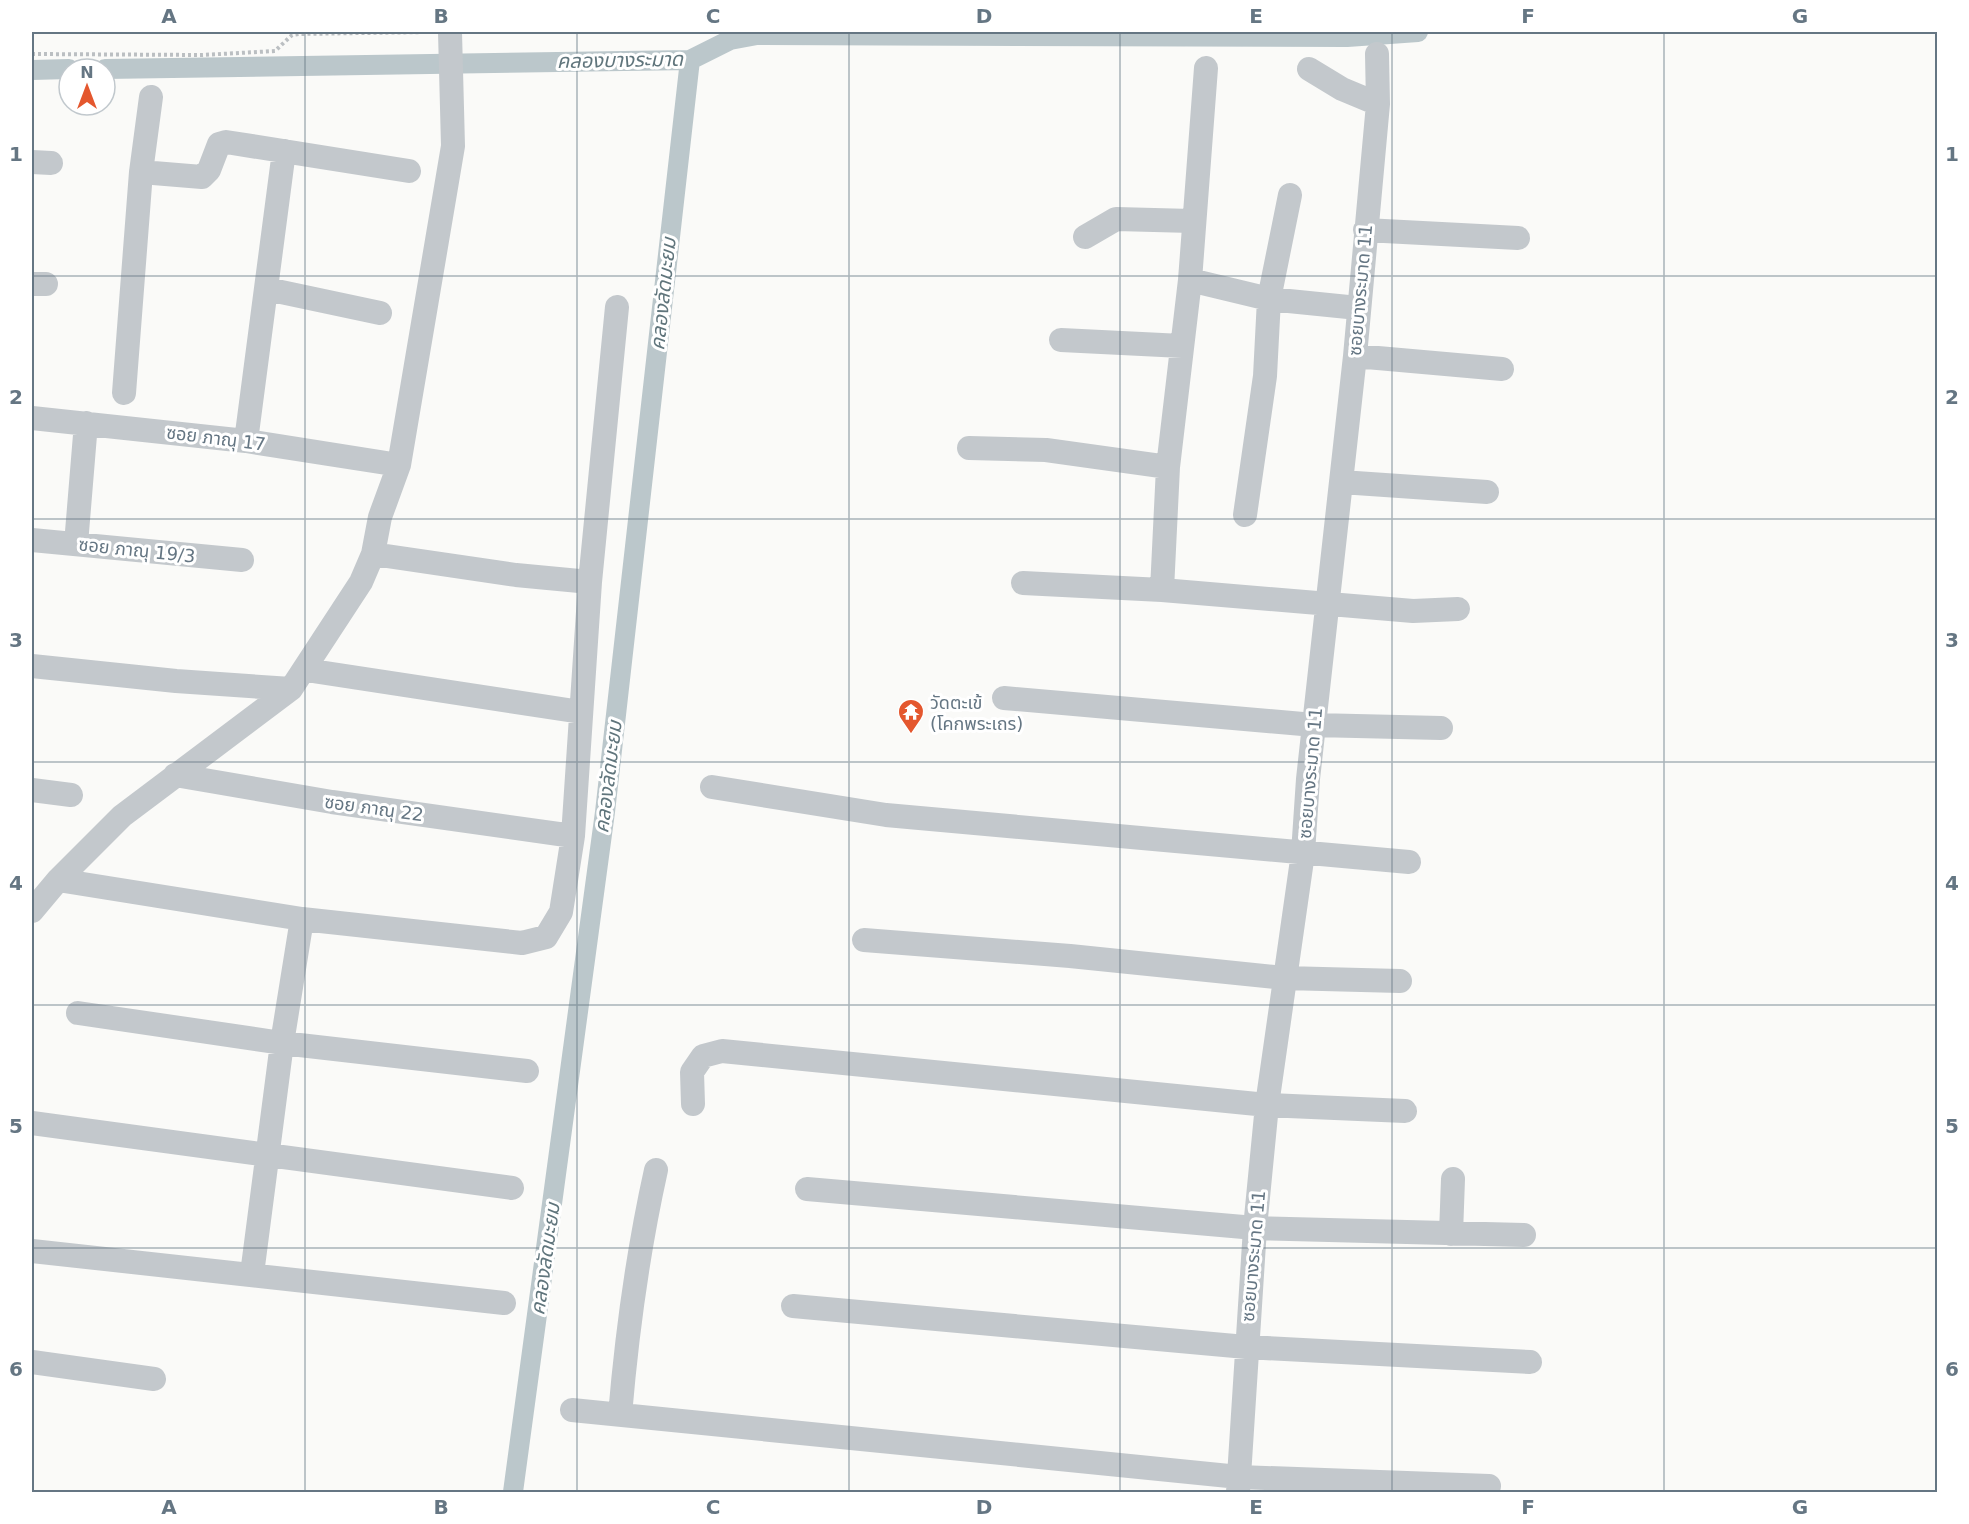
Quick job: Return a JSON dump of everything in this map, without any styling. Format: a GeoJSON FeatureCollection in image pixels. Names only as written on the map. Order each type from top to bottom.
{"type":"FeatureCollection","features":[{"type":"Feature","properties":{"kind":"street"},"geometry":{"type":"LineString","coordinates":[[34,904],[122,816],[298,680],[361,582],[373,554],[380,517],[399,465],[453,146],[450,32]]}},
{"type":"Feature","properties":{"kind":"street","name":"ซอยบางระมาด 11"},"geometry":{"type":"LineString","coordinates":[[1239,1485],[1255,1228],[1267,1105],[1303,853],[1326,604],[1355,356],[1378,104],[1377,54]]}},
{"type":"Feature","properties":{"kind":"street"},"geometry":{"type":"LineString","coordinates":[[1162,590],[1168,468],[1190,280],[1192,221],[1206,68]]}},
{"type":"Feature","properties":{"kind":"street"},"geometry":{"type":"LineString","coordinates":[[1309,69],[1342,89],[1378,104]]}},
{"type":"Feature","properties":{"kind":"street"},"geometry":{"type":"LineString","coordinates":[[124,393],[141,172],[151,97]]}},
{"type":"Feature","properties":{"kind":"street"},"geometry":{"type":"LineString","coordinates":[[141,172],[202,177],[209,170],[219,144],[226,142],[409,171]]}},
{"type":"Feature","properties":{"kind":"street"},"geometry":{"type":"LineString","coordinates":[[246,441],[284,151]]}},
{"type":"Feature","properties":{"kind":"street"},"geometry":{"type":"LineString","coordinates":[[1245,514],[1265,376],[1269,299],[1290,195]]}},
{"type":"Feature","properties":{"kind":"street"},"geometry":{"type":"LineString","coordinates":[[1085,237],[1116,219],[1192,221]]}},
{"type":"Feature","properties":{"kind":"street"},"geometry":{"type":"LineString","coordinates":[[1365,230],[1518,238]]}},
{"type":"Feature","properties":{"kind":"street"},"geometry":{"type":"LineString","coordinates":[[1190,280],[1269,299],[1358,308]]}},
{"type":"Feature","properties":{"kind":"street"},"geometry":{"type":"LineString","coordinates":[[267,289],[380,313]]}},
{"type":"Feature","properties":{"kind":"street"},"geometry":{"type":"LineString","coordinates":[[58,880],[302,919],[522,943],[546,937],[561,912],[573,836],[590,582],[617,307]]}},
{"type":"Feature","properties":{"kind":"street"},"geometry":{"type":"LineString","coordinates":[[1061,340],[1182,346]]}},
{"type":"Feature","properties":{"kind":"street"},"geometry":{"type":"LineString","coordinates":[[1355,356],[1502,369]]}},
{"type":"Feature","properties":{"kind":"street","name":"ซอย ภาณุ 17"},"geometry":{"type":"LineString","coordinates":[[32,418],[246,441],[399,465]]}},
{"type":"Feature","properties":{"kind":"street"},"geometry":{"type":"LineString","coordinates":[[76,544],[86,423]]}},
{"type":"Feature","properties":{"kind":"street"},"geometry":{"type":"LineString","coordinates":[[969,448],[1046,450],[1168,468]]}},
{"type":"Feature","properties":{"kind":"street"},"geometry":{"type":"LineString","coordinates":[[1341,482],[1486,492]]}},
{"type":"Feature","properties":{"kind":"street","name":"ซอย ภาณุ 19/3"},"geometry":{"type":"LineString","coordinates":[[32,540],[242,560]]}},
{"type":"Feature","properties":{"kind":"street"},"geometry":{"type":"LineString","coordinates":[[373,554],[516,575],[590,582]]}},
{"type":"Feature","properties":{"kind":"street"},"geometry":{"type":"LineString","coordinates":[[1023,583],[1162,590],[1413,611],[1458,609]]}},
{"type":"Feature","properties":{"kind":"street"},"geometry":{"type":"LineString","coordinates":[[32,666],[176,681],[298,680],[581,712]]}},
{"type":"Feature","properties":{"kind":"street"},"geometry":{"type":"LineString","coordinates":[[1004,698],[1314,725],[1441,728]]}},
{"type":"Feature","properties":{"kind":"street","name":"ซอย ภาณุ 22"},"geometry":{"type":"LineString","coordinates":[[176,775],[332,802],[573,836]]}},
{"type":"Feature","properties":{"kind":"street"},"geometry":{"type":"LineString","coordinates":[[712,787],[886,815],[1409,862]]}},
{"type":"Feature","properties":{"kind":"street"},"geometry":{"type":"LineString","coordinates":[[32,790],[71,795]]}},
{"type":"Feature","properties":{"kind":"street"},"geometry":{"type":"LineString","coordinates":[[252,1274],[282,1043],[302,919]]}},
{"type":"Feature","properties":{"kind":"street"},"geometry":{"type":"LineString","coordinates":[[864,940],[1070,956],[1284,978],[1400,981]]}},
{"type":"Feature","properties":{"kind":"street"},"geometry":{"type":"LineString","coordinates":[[78,1013],[282,1043],[527,1071]]}},
{"type":"Feature","properties":{"kind":"street"},"geometry":{"type":"LineString","coordinates":[[693,1104],[692,1072],[703,1056],[722,1051],[1267,1105],[1405,1111]]}},
{"type":"Feature","properties":{"kind":"street"},"geometry":{"type":"LineString","coordinates":[[32,1123],[512,1188]]}},
{"type":"Feature","properties":{"kind":"street"},"geometry":{"type":"LineString","coordinates":[[620,1415],[640,1239],[656,1170]]}},
{"type":"Feature","properties":{"kind":"street"},"geometry":{"type":"LineString","coordinates":[[1451,1234],[1453,1179]]}},
{"type":"Feature","properties":{"kind":"street"},"geometry":{"type":"LineString","coordinates":[[807,1190],[1255,1228],[1524,1235]]}},
{"type":"Feature","properties":{"kind":"street"},"geometry":{"type":"LineString","coordinates":[[32,1251],[504,1303]]}},
{"type":"Feature","properties":{"kind":"street"},"geometry":{"type":"LineString","coordinates":[[793,1306],[1246,1347],[1530,1362]]}},
{"type":"Feature","properties":{"kind":"street"},"geometry":{"type":"LineString","coordinates":[[32,1362],[154,1379]]}},
{"type":"Feature","properties":{"kind":"street"},"geometry":{"type":"LineString","coordinates":[[572,1410],[1239,1485],[1489,1486]]}},
{"type":"Feature","properties":{"kind":"path"},"geometry":{"type":"LineString","coordinates":[[32,54],[202,55],[275,51],[292,35],[299,34],[428,32]]}},
{"type":"Feature","properties":{"kind":"waterway","name":"คลองบางระมาด"},"geometry":{"type":"LineString","coordinates":[[117,69],[690,60],[730,40],[757,35],[1347,37],[1418,32]]}},
{"type":"Feature","properties":{"kind":"waterway","name":"คลองลัดมะยม"},"geometry":{"type":"LineString","coordinates":[[513,1492],[605,812],[690,60]]}},
{"type":"Feature","properties":{"kind":"waterway","name":"คลองบางระมาด"},"geometry":{"type":"LineString","coordinates":[[32,70],[57,69]]}},
{"type":"Feature","properties":{"kind":"place","name":"วัดตะเข้ (โคกพระเถร)"},"geometry":{"type":"Point","coordinates":[911,735]}}]}
